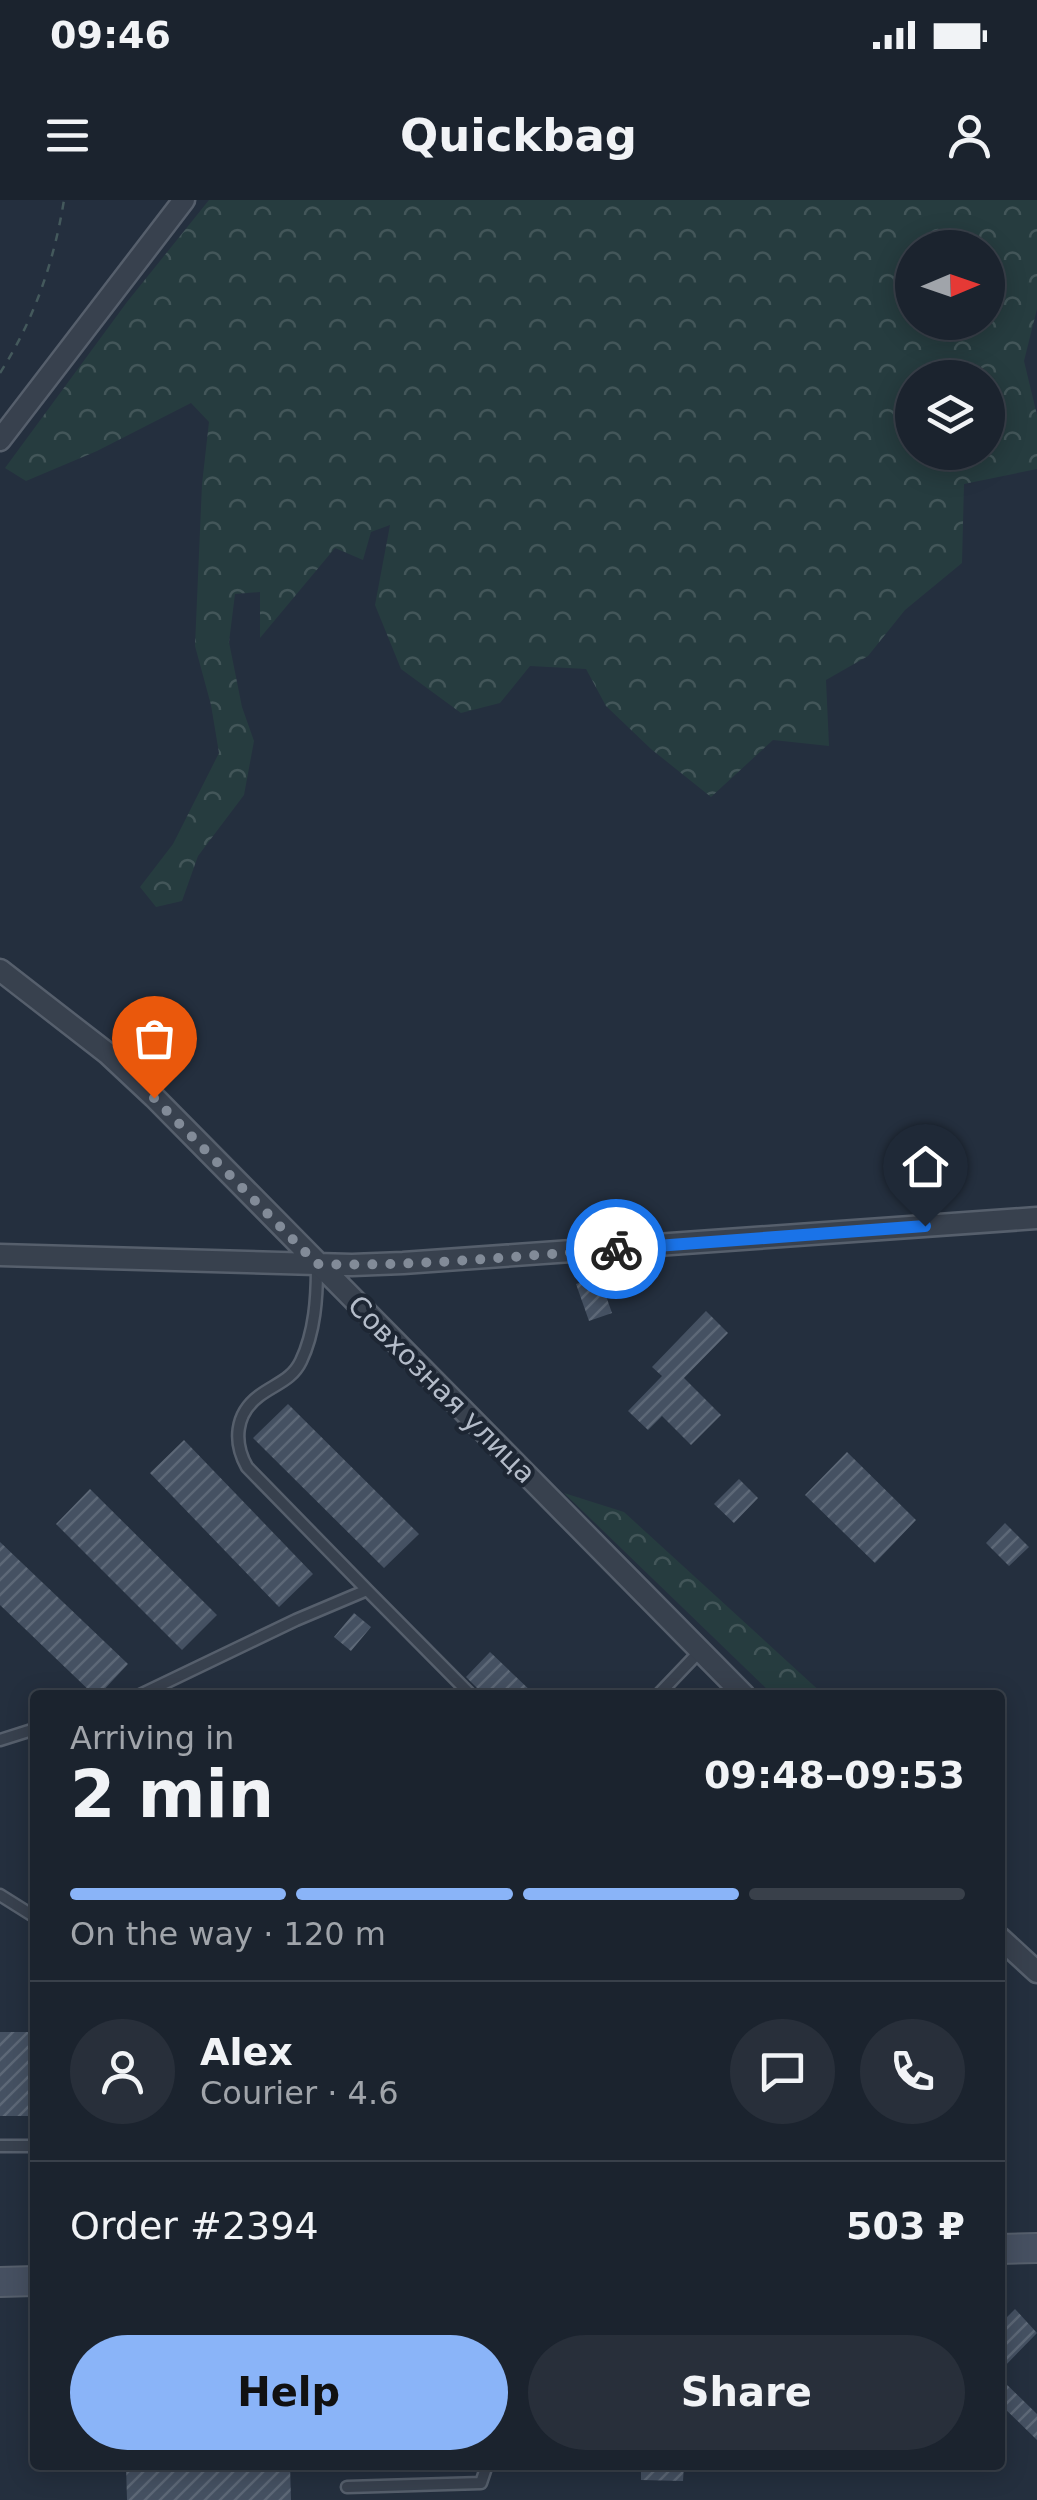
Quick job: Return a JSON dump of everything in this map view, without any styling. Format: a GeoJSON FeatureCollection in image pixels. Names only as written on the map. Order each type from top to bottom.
{"type":"FeatureCollection","features":[{"type":"Feature","properties":{"kind":"street"},"geometry":{"type":"LineString","coordinates":[[0,440],[184,200]]}},
{"type":"Feature","properties":{"kind":"street","name":"Совхозная улица"},"geometry":{"type":"LineString","coordinates":[[0,970],[107,1053],[154,1098],[739,1690]]}},
{"type":"Feature","properties":{"kind":"street"},"geometry":{"type":"LineString","coordinates":[[0,1254],[352,1265],[446,1262],[1037,1218]]}},
{"type":"Feature","properties":{"kind":"street"},"geometry":{"type":"LineString","coordinates":[[1005,1943],[1037,1972]]}},
{"type":"Feature","properties":{"kind":"street"},"geometry":{"type":"LineString","coordinates":[[1005,2249],[1037,2248]]}},
{"type":"Feature","properties":{"kind":"street"},"geometry":{"type":"LineString","coordinates":[[0,2282],[30,2281]]}},
{"type":"Feature","properties":{"kind":"lane"},"geometry":{"type":"LineString","coordinates":[[317,1264],[317,1294],[302,1360],[294,1372],[246,1409],[238,1426],[237,1443],[246,1467],[465,1690]]}},
{"type":"Feature","properties":{"kind":"lane"},"geometry":{"type":"LineString","coordinates":[[150,1690],[367,1590]]}},
{"type":"Feature","properties":{"kind":"lane"},"geometry":{"type":"LineString","coordinates":[[663,1690],[700,1651]]}},
{"type":"Feature","properties":{"kind":"lane"},"geometry":{"type":"LineString","coordinates":[[0,1740],[30,1731]]}},
{"type":"Feature","properties":{"kind":"lane"},"geometry":{"type":"LineString","coordinates":[[0,1895],[30,1914]]}},
{"type":"Feature","properties":{"kind":"lane"},"geometry":{"type":"LineString","coordinates":[[0,2146],[30,2146]]}},
{"type":"Feature","properties":{"kind":"lane"},"geometry":{"type":"LineString","coordinates":[[346,2487],[480,2484],[485,2470]]}},
{"type":"Feature","properties":{"kind":"path"},"geometry":{"type":"LineString","coordinates":[[0,372],[37,304],[64,200]]}},
{"type":"Feature","properties":{"kind":"green space"},"geometry":{"type":"Polygon","coordinates":[[[209,200],[1037,200],[1037,309],[1024,361],[1037,415],[1037,469],[964,484],[962,563],[905,610],[868,656],[826,680],[829,746],[773,740],[711,797],[651,749],[606,706],[586,669],[530,666],[500,703],[461,713],[401,669],[375,605],[390,525],[371,532],[363,560],[335,548],[260,638],[260,592],[235,594],[229,642],[242,707],[254,741],[244,795],[198,856],[182,901],[156,907],[140,887],[173,844],[219,753],[195,646],[202,484],[209,422],[191,403],[97,451],[26,481],[5,468],[127,302],[209,200]]]}},
{"type":"Feature","properties":{"kind":"green space"},"geometry":{"type":"Polygon","coordinates":[[[564,1493],[624,1512],[819,1690],[768,1690],[564,1493]]]}},
{"type":"Feature","properties":{"kind":"building"},"geometry":{"type":"Polygon","coordinates":[[[599,1276],[612,1313],[589,1321],[576,1284],[599,1276]]]}},
{"type":"Feature","properties":{"kind":"building"},"geometry":{"type":"Polygon","coordinates":[[[706,1311],[728,1333],[684,1378],[721,1415],[691,1445],[662,1416],[648,1430],[628,1411],[662,1376],[652,1367],[706,1311]]]}},
{"type":"Feature","properties":{"kind":"building"},"geometry":{"type":"Polygon","coordinates":[[[288,1404],[419,1534],[384,1568],[253,1438],[288,1404]]]}},
{"type":"Feature","properties":{"kind":"building"},"geometry":{"type":"Polygon","coordinates":[[[184,1440],[313,1574],[279,1607],[150,1473],[184,1440]]]}},
{"type":"Feature","properties":{"kind":"building"},"geometry":{"type":"Polygon","coordinates":[[[847,1452],[916,1520],[875,1563],[805,1495],[847,1452]]]}},
{"type":"Feature","properties":{"kind":"building"},"geometry":{"type":"Polygon","coordinates":[[[739,1479],[758,1498],[734,1523],[714,1504],[739,1479]]]}},
{"type":"Feature","properties":{"kind":"building"},"geometry":{"type":"Polygon","coordinates":[[[90,1489],[217,1615],[182,1650],[56,1524],[90,1489]]]}},
{"type":"Feature","properties":{"kind":"building"},"geometry":{"type":"Polygon","coordinates":[[[1005,1523],[1029,1547],[1009,1566],[986,1543],[1005,1523]]]}},
{"type":"Feature","properties":{"kind":"building"},"geometry":{"type":"Polygon","coordinates":[[[0,1542],[128,1664],[104,1690],[89,1690],[0,1605],[0,1542]]]}},
{"type":"Feature","properties":{"kind":"building"},"geometry":{"type":"Polygon","coordinates":[[[354,1613],[371,1627],[351,1651],[334,1637],[354,1613]]]}},
{"type":"Feature","properties":{"kind":"building"},"geometry":{"type":"Polygon","coordinates":[[[490,1652],[530,1690],[479,1690],[466,1677],[490,1652]]]}},
{"type":"Feature","properties":{"kind":"building"},"geometry":{"type":"Polygon","coordinates":[[[0,2032],[30,2032],[30,2116],[0,2116],[0,2032]]]}},
{"type":"Feature","properties":{"kind":"building"},"geometry":{"type":"Polygon","coordinates":[[[1015,2309],[1037,2333],[1005,2366],[1005,2319],[1015,2309]]]}},
{"type":"Feature","properties":{"kind":"building"},"geometry":{"type":"Polygon","coordinates":[[[1005,2383],[1037,2414],[1037,2440],[1005,2409],[1005,2383]]]}},
{"type":"Feature","properties":{"kind":"building"},"geometry":{"type":"Polygon","coordinates":[[[126,2470],[290,2470],[291,2500],[127,2500],[126,2470]]]}},
{"type":"Feature","properties":{"kind":"building"},"geometry":{"type":"Polygon","coordinates":[[[641,2470],[684,2470],[683,2481],[641,2480],[641,2470]]]}},
{"type":"Feature","properties":{"kind":"way so far"},"geometry":{"type":"LineString","coordinates":[[154,1098],[317,1264],[446,1262],[616,1249]]}},
{"type":"Feature","properties":{"kind":"route"},"geometry":{"type":"LineString","coordinates":[[616,1249],[925,1226]]}}]}
